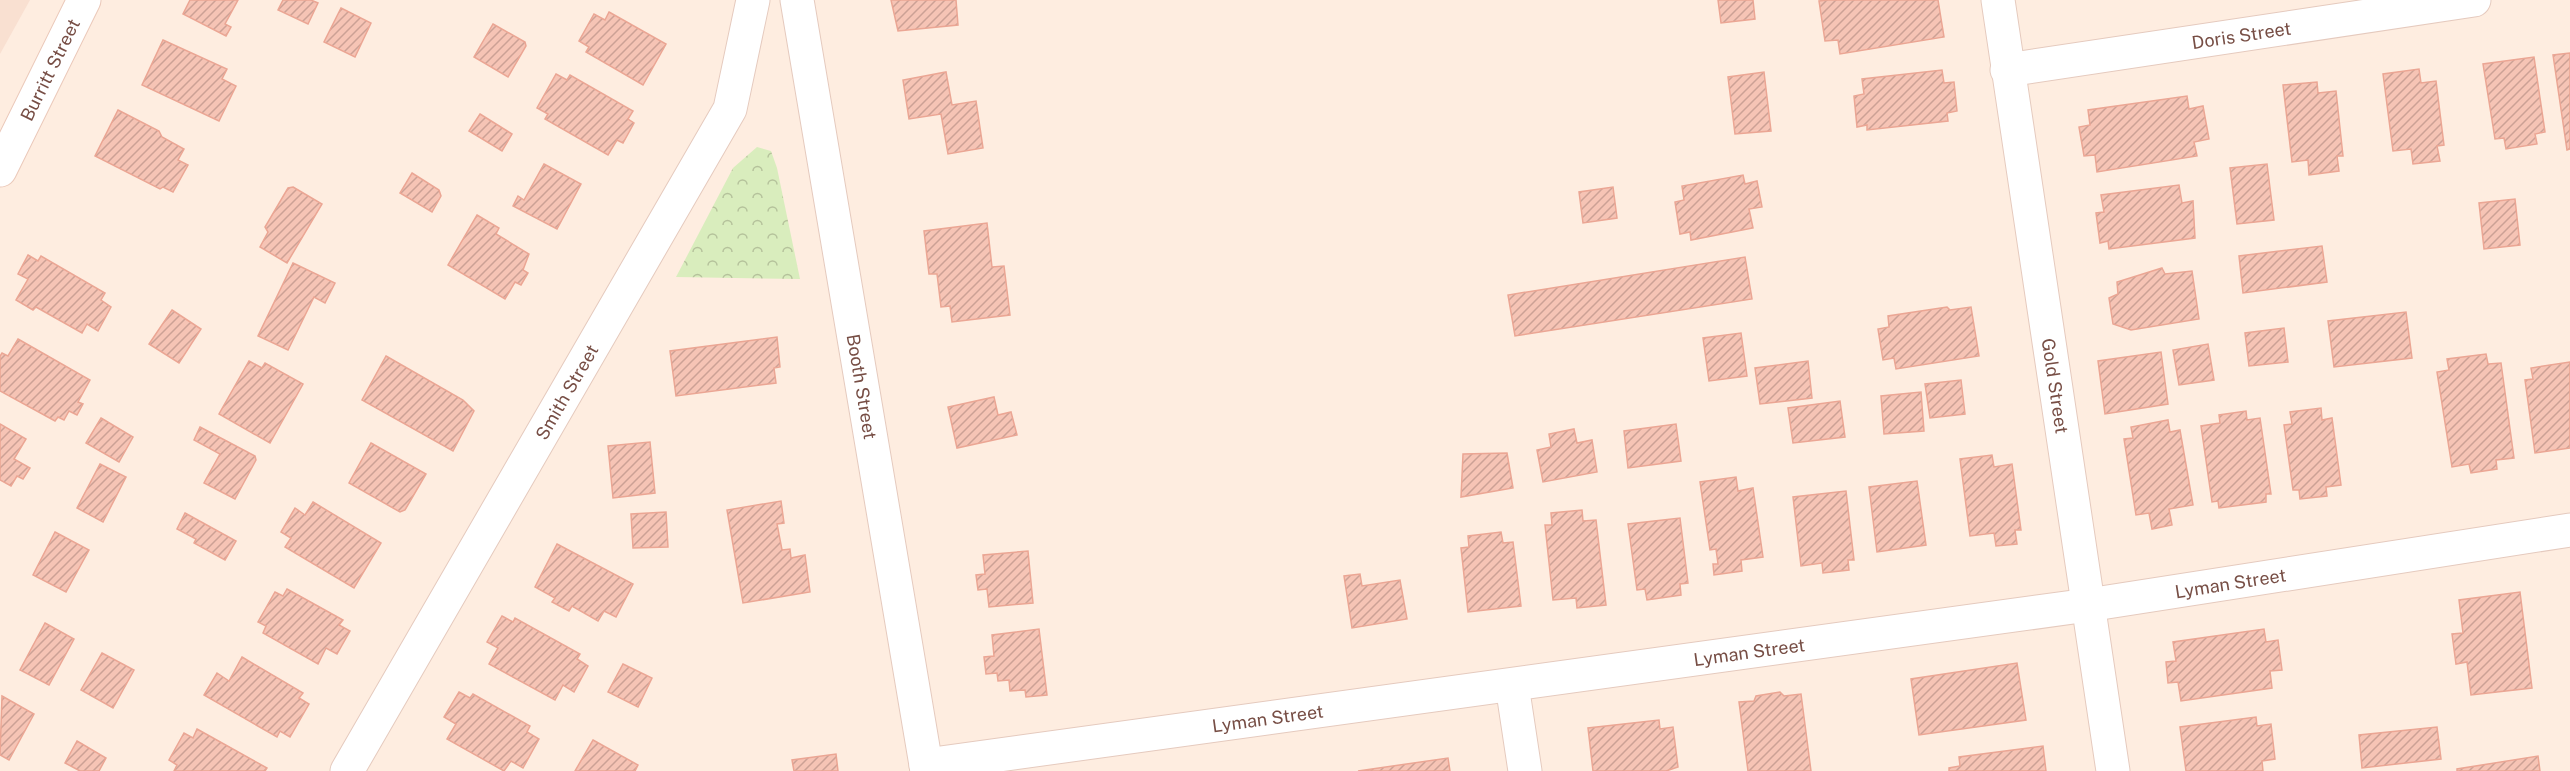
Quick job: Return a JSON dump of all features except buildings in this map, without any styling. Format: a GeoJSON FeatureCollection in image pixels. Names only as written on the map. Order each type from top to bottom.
{"type":"FeatureCollection","features":[{"type":"Feature","properties":{"kind":"street","name":"Burritt Street"},"geometry":{"type":"LineString","coordinates":[[0,170],[84,0]]}},
{"type":"Feature","properties":{"kind":"street","name":"Smith Street"},"geometry":{"type":"LineString","coordinates":[[347,771],[730,109],[753,0]]}},
{"type":"Feature","properties":{"kind":"street","name":"Booth Street"},"geometry":{"type":"LineString","coordinates":[[797,0],[927,768]]}},
{"type":"Feature","properties":{"kind":"street","name":"Gold Street"},"geometry":{"type":"LineString","coordinates":[[1998,0],[2113,771]]}},
{"type":"Feature","properties":{"kind":"street","name":"Doris Street"},"geometry":{"type":"LineString","coordinates":[[2007,70],[2474,0]]}},
{"type":"Feature","properties":{"kind":"street","name":"Lyman Street"},"geometry":{"type":"LineString","coordinates":[[927,768],[2088,605],[2570,530]]}},
{"type":"Feature","properties":{"kind":"street"},"geometry":{"type":"LineString","coordinates":[[1512,685],[1525,771]]}},
{"type":"Feature","properties":{"kind":"shaded area"},"geometry":{"type":"Polygon","coordinates":[[[0,0],[30,0],[0,54],[0,0]]]}},
{"type":"Feature","properties":{"kind":"green space"},"geometry":{"type":"Polygon","coordinates":[[[757,147],[771,151],[777,168],[800,279],[676,277],[733,168],[757,147]]]}}]}
